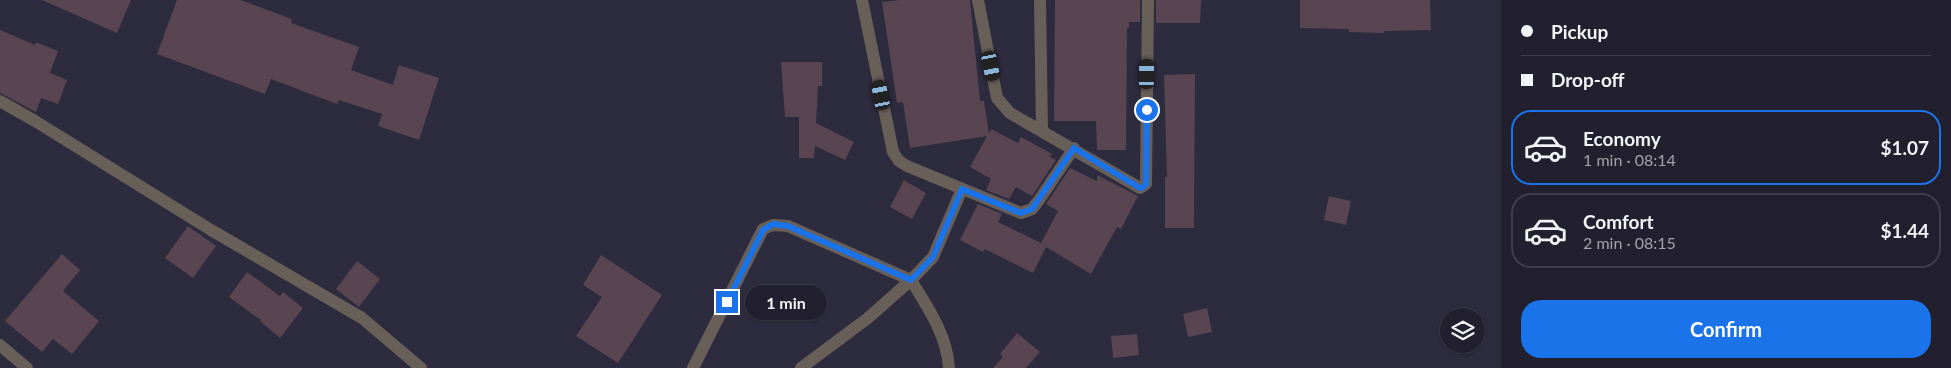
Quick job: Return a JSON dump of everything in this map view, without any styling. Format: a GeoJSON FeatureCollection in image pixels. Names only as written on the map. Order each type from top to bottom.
{"type":"FeatureCollection","features":[{"type":"Feature","properties":{"kind":"street"},"geometry":{"type":"LineString","coordinates":[[862,0],[892,152],[899,161],[1021,213],[1032,209],[1074,148]]}},
{"type":"Feature","properties":{"kind":"street"},"geometry":{"type":"LineString","coordinates":[[978,0],[997,98],[1010,113],[1074,148],[1140,188],[1145,186],[1148,0]]}},
{"type":"Feature","properties":{"kind":"street"},"geometry":{"type":"LineString","coordinates":[[1040,0],[1042,131]]}},
{"type":"Feature","properties":{"kind":"street"},"geometry":{"type":"LineString","coordinates":[[0,101],[211,230],[362,318],[421,368]]}},
{"type":"Feature","properties":{"kind":"street"},"geometry":{"type":"LineString","coordinates":[[801,368],[868,318],[911,280],[933,257],[962,189]]}},
{"type":"Feature","properties":{"kind":"street"},"geometry":{"type":"LineString","coordinates":[[693,368],[763,230],[773,224],[788,226],[911,280],[936,320],[948,350],[949,368]]}},
{"type":"Feature","properties":{"kind":"street"},"geometry":{"type":"LineString","coordinates":[[0,345],[27,368]]}},
{"type":"Feature","properties":{"kind":"building"},"geometry":{"type":"Polygon","coordinates":[[[42,0],[131,0],[117,33],[42,0]]]}},
{"type":"Feature","properties":{"kind":"building"},"geometry":{"type":"Polygon","coordinates":[[[177,0],[240,0],[292,19],[291,23],[359,47],[351,70],[393,85],[399,65],[439,78],[419,140],[378,126],[382,114],[339,100],[337,104],[271,79],[265,94],[157,54],[177,0]]]}},
{"type":"Feature","properties":{"kind":"building"},"geometry":{"type":"Polygon","coordinates":[[[900,0],[970,0],[980,101],[984,101],[989,134],[991,129],[1018,143],[1021,137],[1052,154],[1050,157],[1056,160],[1032,196],[1016,187],[1009,199],[986,190],[991,179],[970,167],[987,136],[910,148],[903,102],[897,103],[882,2],[900,0]]]}},
{"type":"Feature","properties":{"kind":"building"},"geometry":{"type":"Polygon","coordinates":[[[1055,0],[1140,0],[1140,22],[1129,22],[1129,28],[1127,28],[1126,150],[1097,150],[1096,121],[1054,121],[1055,0]]]}},
{"type":"Feature","properties":{"kind":"building"},"geometry":{"type":"Polygon","coordinates":[[[1156,0],[1201,0],[1200,23],[1156,23],[1156,0]]]}},
{"type":"Feature","properties":{"kind":"building"},"geometry":{"type":"Polygon","coordinates":[[[1300,0],[1430,0],[1431,30],[1384,31],[1384,33],[1349,32],[1349,29],[1300,28],[1300,0]]]}},
{"type":"Feature","properties":{"kind":"building"},"geometry":{"type":"Polygon","coordinates":[[[0,30],[35,45],[36,42],[58,51],[50,73],[67,80],[58,104],[41,98],[36,112],[0,93],[0,30]]]}},
{"type":"Feature","properties":{"kind":"building"},"geometry":{"type":"Polygon","coordinates":[[[781,62],[822,62],[822,86],[818,86],[816,123],[854,142],[845,160],[815,146],[814,158],[799,158],[799,117],[785,117],[781,62]]]}},
{"type":"Feature","properties":{"kind":"building"},"geometry":{"type":"Polygon","coordinates":[[[1195,74],[1194,228],[1165,228],[1165,177],[1167,177],[1164,75],[1195,74]]]}},
{"type":"Feature","properties":{"kind":"building"},"geometry":{"type":"Polygon","coordinates":[[[1070,168],[1097,181],[1097,175],[1138,196],[1121,229],[1117,227],[1091,274],[1046,247],[1033,273],[985,249],[983,252],[960,240],[978,204],[1002,214],[998,222],[1041,243],[1058,211],[1046,204],[1070,168]]]}},
{"type":"Feature","properties":{"kind":"building"},"geometry":{"type":"Polygon","coordinates":[[[904,180],[926,193],[912,219],[890,207],[904,180]]]}},
{"type":"Feature","properties":{"kind":"building"},"geometry":{"type":"Polygon","coordinates":[[[1329,196],[1351,201],[1346,225],[1324,220],[1329,196]]]}},
{"type":"Feature","properties":{"kind":"building"},"geometry":{"type":"Polygon","coordinates":[[[188,226],[216,246],[193,278],[165,258],[188,226]]]}},
{"type":"Feature","properties":{"kind":"building"},"geometry":{"type":"Polygon","coordinates":[[[62,254],[80,270],[63,291],[99,321],[72,354],[53,339],[42,352],[5,321],[62,254]]]}},
{"type":"Feature","properties":{"kind":"building"},"geometry":{"type":"Polygon","coordinates":[[[601,255],[662,295],[618,363],[576,336],[602,297],[583,285],[601,255]]]}},
{"type":"Feature","properties":{"kind":"building"},"geometry":{"type":"Polygon","coordinates":[[[357,261],[380,279],[359,307],[336,289],[357,261]]]}},
{"type":"Feature","properties":{"kind":"building"},"geometry":{"type":"Polygon","coordinates":[[[247,272],[280,296],[283,292],[303,308],[280,338],[261,320],[229,297],[247,272]]]}},
{"type":"Feature","properties":{"kind":"building"},"geometry":{"type":"Polygon","coordinates":[[[1207,308],[1212,332],[1188,337],[1183,314],[1207,308]]]}},
{"type":"Feature","properties":{"kind":"building"},"geometry":{"type":"Polygon","coordinates":[[[1017,333],[1040,352],[1026,368],[993,368],[1003,357],[1000,354],[1017,333]]]}},
{"type":"Feature","properties":{"kind":"building"},"geometry":{"type":"Polygon","coordinates":[[[1137,334],[1139,355],[1113,358],[1111,336],[1137,334]]]}},
{"type":"Feature","properties":{"kind":"route"},"geometry":{"type":"LineString","coordinates":[[727,302],[763,230],[773,224],[788,226],[911,280],[933,257],[962,189],[1021,213],[1032,209],[1074,148],[1142,188],[1146,184],[1147,110]]}}]}
